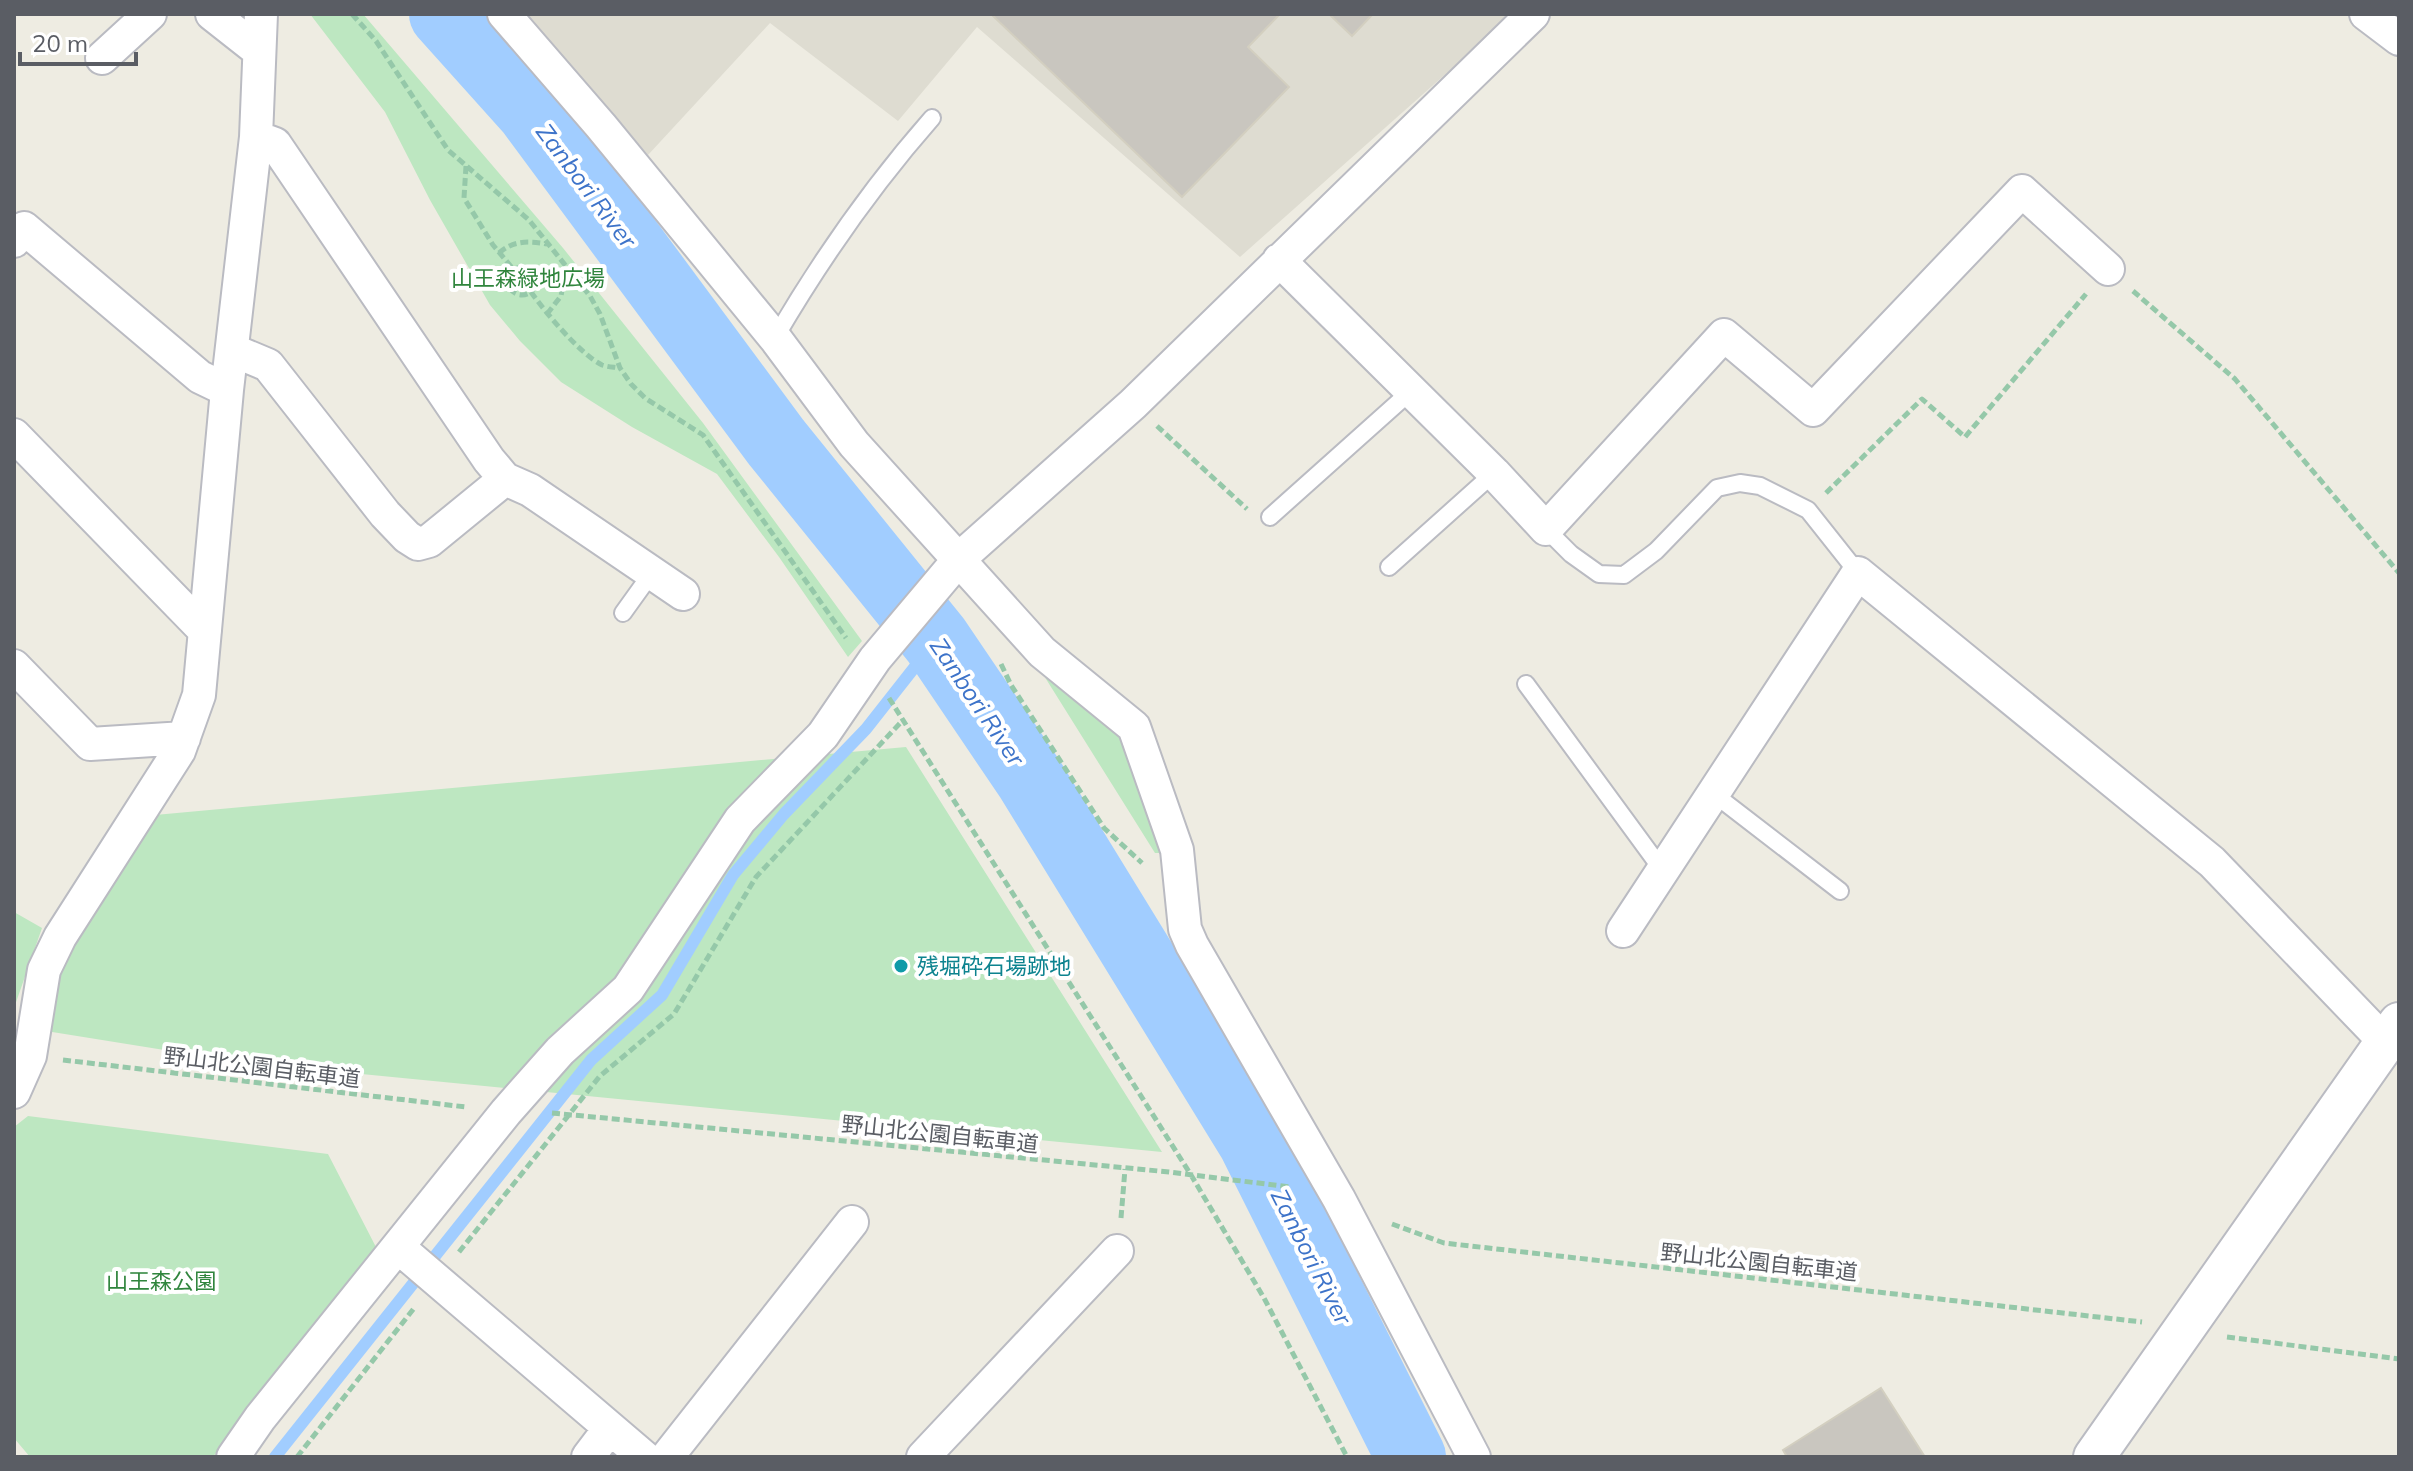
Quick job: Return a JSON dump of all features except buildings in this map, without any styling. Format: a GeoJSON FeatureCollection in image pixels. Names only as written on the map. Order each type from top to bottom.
{"type":"FeatureCollection","features":[{"type":"Feature","properties":{"kind":"street"},"geometry":{"type":"LineString","coordinates":[[102,58],[150,14]]}},
{"type":"Feature","properties":{"kind":"street"},"geometry":{"type":"LineString","coordinates":[[212,14],[259,51]]}},
{"type":"Feature","properties":{"kind":"street"},"geometry":{"type":"LineString","coordinates":[[14,1092],[30,1056],[44,970],[60,937],[179,751],[199,695],[227,390],[256,137],[261,14]]}},
{"type":"Feature","properties":{"kind":"street"},"geometry":{"type":"LineString","coordinates":[[504,14],[601,126],[775,338],[950,568],[1042,652],[1134,727],[1177,850],[1185,929],[1192,945],[1339,1199],[1474,1457]]}},
{"type":"Feature","properties":{"kind":"street"},"geometry":{"type":"LineString","coordinates":[[233,1457],[260,1418],[506,1112],[560,1051],[628,989],[740,820],[823,735],[862,651],[1133,404],[1533,14]]}},
{"type":"Feature","properties":{"kind":"street"},"geometry":{"type":"LineString","coordinates":[[2366,14],[2399,39]]}},
{"type":"Feature","properties":{"kind":"street"},"geometry":{"type":"LineString","coordinates":[[256,137],[275,144],[489,460],[505,479],[530,490],[683,594]]}},
{"type":"Feature","properties":{"kind":"street"},"geometry":{"type":"LineString","coordinates":[[1279,260],[1494,473],[1546,529],[1724,335],[1813,410],[2022,191],[2108,269]]}},
{"type":"Feature","properties":{"kind":"street"},"geometry":{"type":"LineString","coordinates":[[14,241],[24,228],[200,377],[227,390]]}},
{"type":"Feature","properties":{"kind":"street"},"geometry":{"type":"LineString","coordinates":[[232,350],[268,365],[385,514],[418,544],[429,541],[505,479]]}},
{"type":"Feature","properties":{"kind":"street"},"geometry":{"type":"LineString","coordinates":[[14,435],[205,631]]}},
{"type":"Feature","properties":{"kind":"street"},"geometry":{"type":"LineString","coordinates":[[1623,931],[1858,573],[2212,862],[2392,1033],[2094,1457]]}},
{"type":"Feature","properties":{"kind":"street"},"geometry":{"type":"LineString","coordinates":[[14,666],[90,744],[184,738]]}},
{"type":"Feature","properties":{"kind":"street"},"geometry":{"type":"LineString","coordinates":[[667,1457],[852,1222]]}},
{"type":"Feature","properties":{"kind":"street"},"geometry":{"type":"LineString","coordinates":[[398,1247],[644,1457]]}},
{"type":"Feature","properties":{"kind":"street"},"geometry":{"type":"LineString","coordinates":[[927,1455],[1117,1251]]}},
{"type":"Feature","properties":{"kind":"street"},"geometry":{"type":"LineString","coordinates":[[588,1457],[610,1428]]}},
{"type":"Feature","properties":{"kind":"lane"},"geometry":{"type":"LineString","coordinates":[[775,338],[896,158],[932,118]]}},
{"type":"Feature","properties":{"kind":"lane"},"geometry":{"type":"LineString","coordinates":[[1270,517],[1411,391]]}},
{"type":"Feature","properties":{"kind":"lane"},"geometry":{"type":"LineString","coordinates":[[1389,567],[1494,473]]}},
{"type":"Feature","properties":{"kind":"lane"},"geometry":{"type":"LineString","coordinates":[[1546,529],[1571,554],[1599,574],[1624,575],[1656,551],[1717,488],[1740,483],[1760,486],[1808,510],[1858,573]]}},
{"type":"Feature","properties":{"kind":"lane"},"geometry":{"type":"LineString","coordinates":[[623,613],[651,574]]}},
{"type":"Feature","properties":{"kind":"lane"},"geometry":{"type":"LineString","coordinates":[[1526,684],[1663,871]]}},
{"type":"Feature","properties":{"kind":"lane"},"geometry":{"type":"LineString","coordinates":[[1714,794],[1840,891]]}},
{"type":"Feature","properties":{"kind":"path"},"geometry":{"type":"LineString","coordinates":[[352,14],[376,41],[448,150],[529,220],[590,296],[620,368],[645,398],[703,435],[862,651]]}},
{"type":"Feature","properties":{"kind":"path"},"geometry":{"type":"LineString","coordinates":[[466,165],[464,198],[499,253],[514,270]]}},
{"type":"Feature","properties":{"kind":"path"},"geometry":{"type":"LineString","coordinates":[[499,253],[512,244],[525,241],[548,245]]}},
{"type":"Feature","properties":{"kind":"path"},"geometry":{"type":"LineString","coordinates":[[528,268],[535,275],[536,284],[531,292],[523,295],[511,289],[508,281],[514,270],[528,268]]}},
{"type":"Feature","properties":{"kind":"path"},"geometry":{"type":"LineString","coordinates":[[547,314],[561,296],[566,268]]}},
{"type":"Feature","properties":{"kind":"path"},"geometry":{"type":"LineString","coordinates":[[1808,510],[1922,399],[1965,437],[2108,269],[2235,379],[2399,573]]}},
{"type":"Feature","properties":{"kind":"path"},"geometry":{"type":"LineString","coordinates":[[531,292],[547,314],[595,361],[606,367],[620,368]]}},
{"type":"Feature","properties":{"kind":"path"},"geometry":{"type":"LineString","coordinates":[[1133,404],[1252,514],[1270,517]]}},
{"type":"Feature","properties":{"kind":"path"},"geometry":{"type":"LineString","coordinates":[[1011,685],[1104,828],[1145,865]]}},
{"type":"Feature","properties":{"kind":"path"},"geometry":{"type":"LineString","coordinates":[[897,711],[1191,1175],[1264,1298],[1347,1457]]}},
{"type":"Feature","properties":{"kind":"path"},"geometry":{"type":"LineString","coordinates":[[297,1457],[433,1274],[600,1076],[674,1014],[756,877],[903,720]]}},
{"type":"Feature","properties":{"kind":"path","name":"野山北公園自転車道"},"geometry":{"type":"LineString","coordinates":[[30,1056],[506,1112]]}},
{"type":"Feature","properties":{"kind":"path","name":"野山北公園自転車道"},"geometry":{"type":"LineString","coordinates":[[556,1114],[1291,1187]]}},
{"type":"Feature","properties":{"kind":"path"},"geometry":{"type":"LineString","coordinates":[[1122,1213],[1125,1169]]}},
{"type":"Feature","properties":{"kind":"path","name":"野山北公園自転車道"},"geometry":{"type":"LineString","coordinates":[[1391,1223],[1444,1243],[2156,1323]]}},
{"type":"Feature","properties":{"kind":"path"},"geometry":{"type":"LineString","coordinates":[[2216,1336],[2399,1359]]}},
{"type":"Feature","properties":{"kind":"shaded area"},"geometry":{"type":"Polygon","coordinates":[[[526,14],[1513,14],[1240,257],[977,27],[898,121],[770,23],[648,155],[526,14]]]}},
{"type":"Feature","properties":{"kind":"green space","name":"山王森緑地広場"},"geometry":{"type":"Polygon","coordinates":[[[310,14],[363,14],[563,248],[703,423],[862,641],[848,657],[717,474],[632,427],[561,382],[520,341],[490,305],[430,200],[385,112],[310,14]]]}},
{"type":"Feature","properties":{"kind":"green space"},"geometry":{"type":"Polygon","coordinates":[[[1036,663],[1118,729],[1132,756],[1160,853],[1155,853],[1036,663]]]}},
{"type":"Feature","properties":{"kind":"green space"},"geometry":{"type":"Polygon","coordinates":[[[906,747],[1162,1152],[239,1062],[46,1031],[63,951],[155,815],[906,747]]]}},
{"type":"Feature","properties":{"kind":"green space"},"geometry":{"type":"Polygon","coordinates":[[[14,912],[42,928],[14,1008],[14,912]]]}},
{"type":"Feature","properties":{"kind":"green space","name":"山王森公園"},"geometry":{"type":"Polygon","coordinates":[[[28,1116],[328,1154],[378,1251],[248,1408],[213,1457],[30,1457],[14,1438],[14,1127],[28,1116]]]}},
{"type":"Feature","properties":{"kind":"waterway","name":"Zanbori River"},"geometry":{"type":"LineString","coordinates":[[444,14],[531,111],[776,442],[936,640],[1030,779],[1253,1142],[1411,1457]]}},
{"type":"Feature","properties":{"kind":"waterway"},"geometry":{"type":"LineString","coordinates":[[275,1457],[591,1060],[662,995],[733,875],[784,814],[866,729],[936,640]]}},
{"type":"Feature","properties":{"kind":"place","name":"残堀砕石場跡地"},"geometry":{"type":"Point","coordinates":[901,966]}}]}
